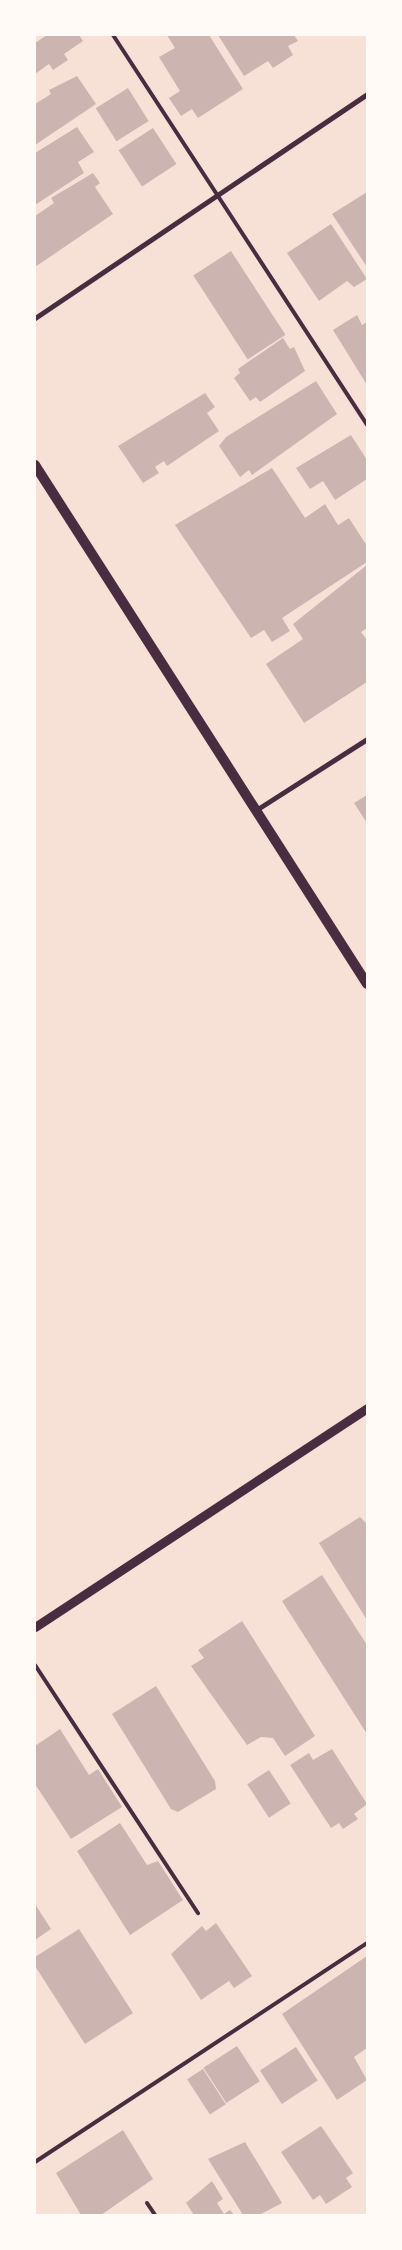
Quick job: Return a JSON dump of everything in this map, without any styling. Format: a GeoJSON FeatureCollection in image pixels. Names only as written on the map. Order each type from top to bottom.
{"type":"FeatureCollection","features":[{"type":"Feature","properties":{"kind":"main road"},"geometry":{"type":"LineString","coordinates":[[35,465],[367,984]]}},
{"type":"Feature","properties":{"kind":"street"},"geometry":{"type":"LineString","coordinates":[[35,318],[216,194],[367,94]]}},
{"type":"Feature","properties":{"kind":"street"},"geometry":{"type":"LineString","coordinates":[[256,810],[367,739]]}},
{"type":"Feature","properties":{"kind":"street"},"geometry":{"type":"LineString","coordinates":[[35,1627],[367,1408]]}},
{"type":"Feature","properties":{"kind":"lane"},"geometry":{"type":"LineString","coordinates":[[113,35],[367,424]]}},
{"type":"Feature","properties":{"kind":"lane"},"geometry":{"type":"LineString","coordinates":[[35,1665],[198,1914]]}},
{"type":"Feature","properties":{"kind":"lane"},"geometry":{"type":"LineString","coordinates":[[35,2162],[367,1943]]}},
{"type":"Feature","properties":{"kind":"lane"},"geometry":{"type":"LineString","coordinates":[[147,2203],[155,2215]]}},
{"type":"Feature","properties":{"kind":"building"},"geometry":{"type":"Polygon","coordinates":[[[47,35],[79,35],[83,41],[64,54],[68,60],[53,70],[49,64],[35,74],[35,43],[47,35]]]}},
{"type":"Feature","properties":{"kind":"building"},"geometry":{"type":"Polygon","coordinates":[[[167,35],[209,35],[243,89],[198,118],[192,109],[181,116],[169,98],[180,91],[159,57],[175,48],[167,35]]]}},
{"type":"Feature","properties":{"kind":"building"},"geometry":{"type":"Polygon","coordinates":[[[218,35],[294,35],[298,41],[288,46],[293,55],[273,68],[268,61],[244,76],[218,35]]]}},
{"type":"Feature","properties":{"kind":"building"},"geometry":{"type":"Polygon","coordinates":[[[77,76],[96,104],[35,145],[35,104],[51,94],[49,90],[77,76]]]}},
{"type":"Feature","properties":{"kind":"building"},"geometry":{"type":"Polygon","coordinates":[[[128,88],[149,121],[116,141],[96,108],[128,88]]]}},
{"type":"Feature","properties":{"kind":"building"},"geometry":{"type":"Polygon","coordinates":[[[77,127],[94,152],[78,162],[84,173],[35,205],[35,153],[77,127]]]}},
{"type":"Feature","properties":{"kind":"building"},"geometry":{"type":"Polygon","coordinates":[[[153,128],[176,164],[142,186],[119,150],[153,128]]]}},
{"type":"Feature","properties":{"kind":"building"},"geometry":{"type":"Polygon","coordinates":[[[93,173],[100,183],[95,187],[113,214],[35,267],[35,216],[54,203],[51,198],[93,173]]]}},
{"type":"Feature","properties":{"kind":"building"},"geometry":{"type":"Polygon","coordinates":[[[367,192],[367,267],[332,214],[367,192]]]}},
{"type":"Feature","properties":{"kind":"building"},"geometry":{"type":"Polygon","coordinates":[[[331,224],[367,279],[354,287],[347,281],[319,301],[287,253],[331,224]]]}},
{"type":"Feature","properties":{"kind":"building"},"geometry":{"type":"Polygon","coordinates":[[[231,251],[285,335],[248,359],[193,276],[231,251]]]}},
{"type":"Feature","properties":{"kind":"building"},"geometry":{"type":"Polygon","coordinates":[[[357,315],[362,325],[367,322],[367,385],[333,330],[357,315]]]}},
{"type":"Feature","properties":{"kind":"building"},"geometry":{"type":"Polygon","coordinates":[[[283,338],[290,349],[294,347],[305,371],[260,402],[256,397],[250,401],[234,378],[240,373],[238,369],[283,338]]]}},
{"type":"Feature","properties":{"kind":"building"},"geometry":{"type":"Polygon","coordinates":[[[316,381],[337,414],[252,475],[249,470],[240,477],[219,446],[226,437],[316,381]]]}},
{"type":"Feature","properties":{"kind":"building"},"geometry":{"type":"Polygon","coordinates":[[[205,393],[215,407],[207,413],[219,431],[167,466],[164,461],[155,467],[159,473],[143,483],[118,446],[205,393]]]}},
{"type":"Feature","properties":{"kind":"building"},"geometry":{"type":"Polygon","coordinates":[[[351,435],[367,460],[367,479],[335,500],[323,481],[310,489],[296,468],[351,435]]]}},
{"type":"Feature","properties":{"kind":"building"},"geometry":{"type":"Polygon","coordinates":[[[272,468],[305,518],[325,504],[338,525],[349,518],[367,546],[367,562],[282,618],[290,631],[272,642],[264,630],[251,638],[175,525],[272,468]]]}},
{"type":"Feature","properties":{"kind":"building"},"geometry":{"type":"Polygon","coordinates":[[[367,565],[367,628],[361,632],[367,640],[367,682],[304,723],[266,664],[303,639],[293,624],[367,565]]]}},
{"type":"Feature","properties":{"kind":"building"},"geometry":{"type":"Polygon","coordinates":[[[367,795],[367,823],[354,803],[367,795]]]}},
{"type":"Feature","properties":{"kind":"building"},"geometry":{"type":"Polygon","coordinates":[[[360,1517],[367,1524],[367,1620],[319,1543],[360,1517]]]}},
{"type":"Feature","properties":{"kind":"building"},"geometry":{"type":"Polygon","coordinates":[[[322,1575],[367,1645],[367,1734],[282,1601],[322,1575]]]}},
{"type":"Feature","properties":{"kind":"building"},"geometry":{"type":"Polygon","coordinates":[[[242,1621],[315,1736],[285,1756],[273,1738],[261,1737],[247,1745],[191,1666],[204,1658],[198,1650],[242,1621]]]}},
{"type":"Feature","properties":{"kind":"building"},"geometry":{"type":"Polygon","coordinates":[[[156,1686],[215,1781],[216,1789],[178,1812],[171,1809],[112,1714],[156,1686]]]}},
{"type":"Feature","properties":{"kind":"building"},"geometry":{"type":"Polygon","coordinates":[[[60,1729],[89,1775],[98,1769],[122,1807],[71,1839],[35,1784],[35,1746],[60,1729]]]}},
{"type":"Feature","properties":{"kind":"building"},"geometry":{"type":"Polygon","coordinates":[[[332,1749],[367,1804],[354,1814],[358,1819],[343,1829],[339,1823],[331,1828],[290,1765],[309,1753],[313,1760],[332,1749]]]}},
{"type":"Feature","properties":{"kind":"building"},"geometry":{"type":"Polygon","coordinates":[[[269,1770],[291,1804],[269,1818],[247,1784],[269,1770]]]}},
{"type":"Feature","properties":{"kind":"building"},"geometry":{"type":"Polygon","coordinates":[[[120,1823],[147,1865],[158,1861],[183,1900],[130,1935],[77,1851],[120,1823]]]}},
{"type":"Feature","properties":{"kind":"building"},"geometry":{"type":"Polygon","coordinates":[[[35,1904],[51,1929],[35,1940],[35,1904]]]}},
{"type":"Feature","properties":{"kind":"building"},"geometry":{"type":"Polygon","coordinates":[[[216,1923],[252,1976],[234,1988],[229,1981],[201,2000],[171,1954],[202,1926],[206,1931],[216,1923]]]}},
{"type":"Feature","properties":{"kind":"building"},"geometry":{"type":"Polygon","coordinates":[[[79,1929],[133,2013],[85,2044],[35,1966],[35,1957],[79,1929]]]}},
{"type":"Feature","properties":{"kind":"building"},"geometry":{"type":"Polygon","coordinates":[[[367,1956],[367,2048],[354,2057],[367,2080],[337,2100],[282,2014],[367,1956]]]}},
{"type":"Feature","properties":{"kind":"building"},"geometry":{"type":"Polygon","coordinates":[[[237,2046],[260,2081],[226,2103],[203,2068],[237,2046]]]}},
{"type":"Feature","properties":{"kind":"building"},"geometry":{"type":"Polygon","coordinates":[[[296,2047],[318,2081],[282,2104],[260,2070],[296,2047]]]}},
{"type":"Feature","properties":{"kind":"building"},"geometry":{"type":"Polygon","coordinates":[[[203,2069],[226,2104],[210,2115],[187,2079],[203,2069]]]}},
{"type":"Feature","properties":{"kind":"building"},"geometry":{"type":"Polygon","coordinates":[[[321,2126],[353,2173],[346,2178],[352,2187],[326,2204],[320,2195],[313,2200],[281,2152],[321,2126]]]}},
{"type":"Feature","properties":{"kind":"building"},"geometry":{"type":"Polygon","coordinates":[[[123,2130],[153,2179],[101,2215],[81,2215],[56,2173],[123,2130]]]}},
{"type":"Feature","properties":{"kind":"building"},"geometry":{"type":"Polygon","coordinates":[[[245,2142],[282,2203],[259,2215],[243,2215],[208,2159],[245,2142]]]}},
{"type":"Feature","properties":{"kind":"building"},"geometry":{"type":"Polygon","coordinates":[[[212,2181],[223,2199],[217,2203],[224,2214],[230,2210],[234,2215],[194,2215],[186,2203],[212,2181]]]}}]}
